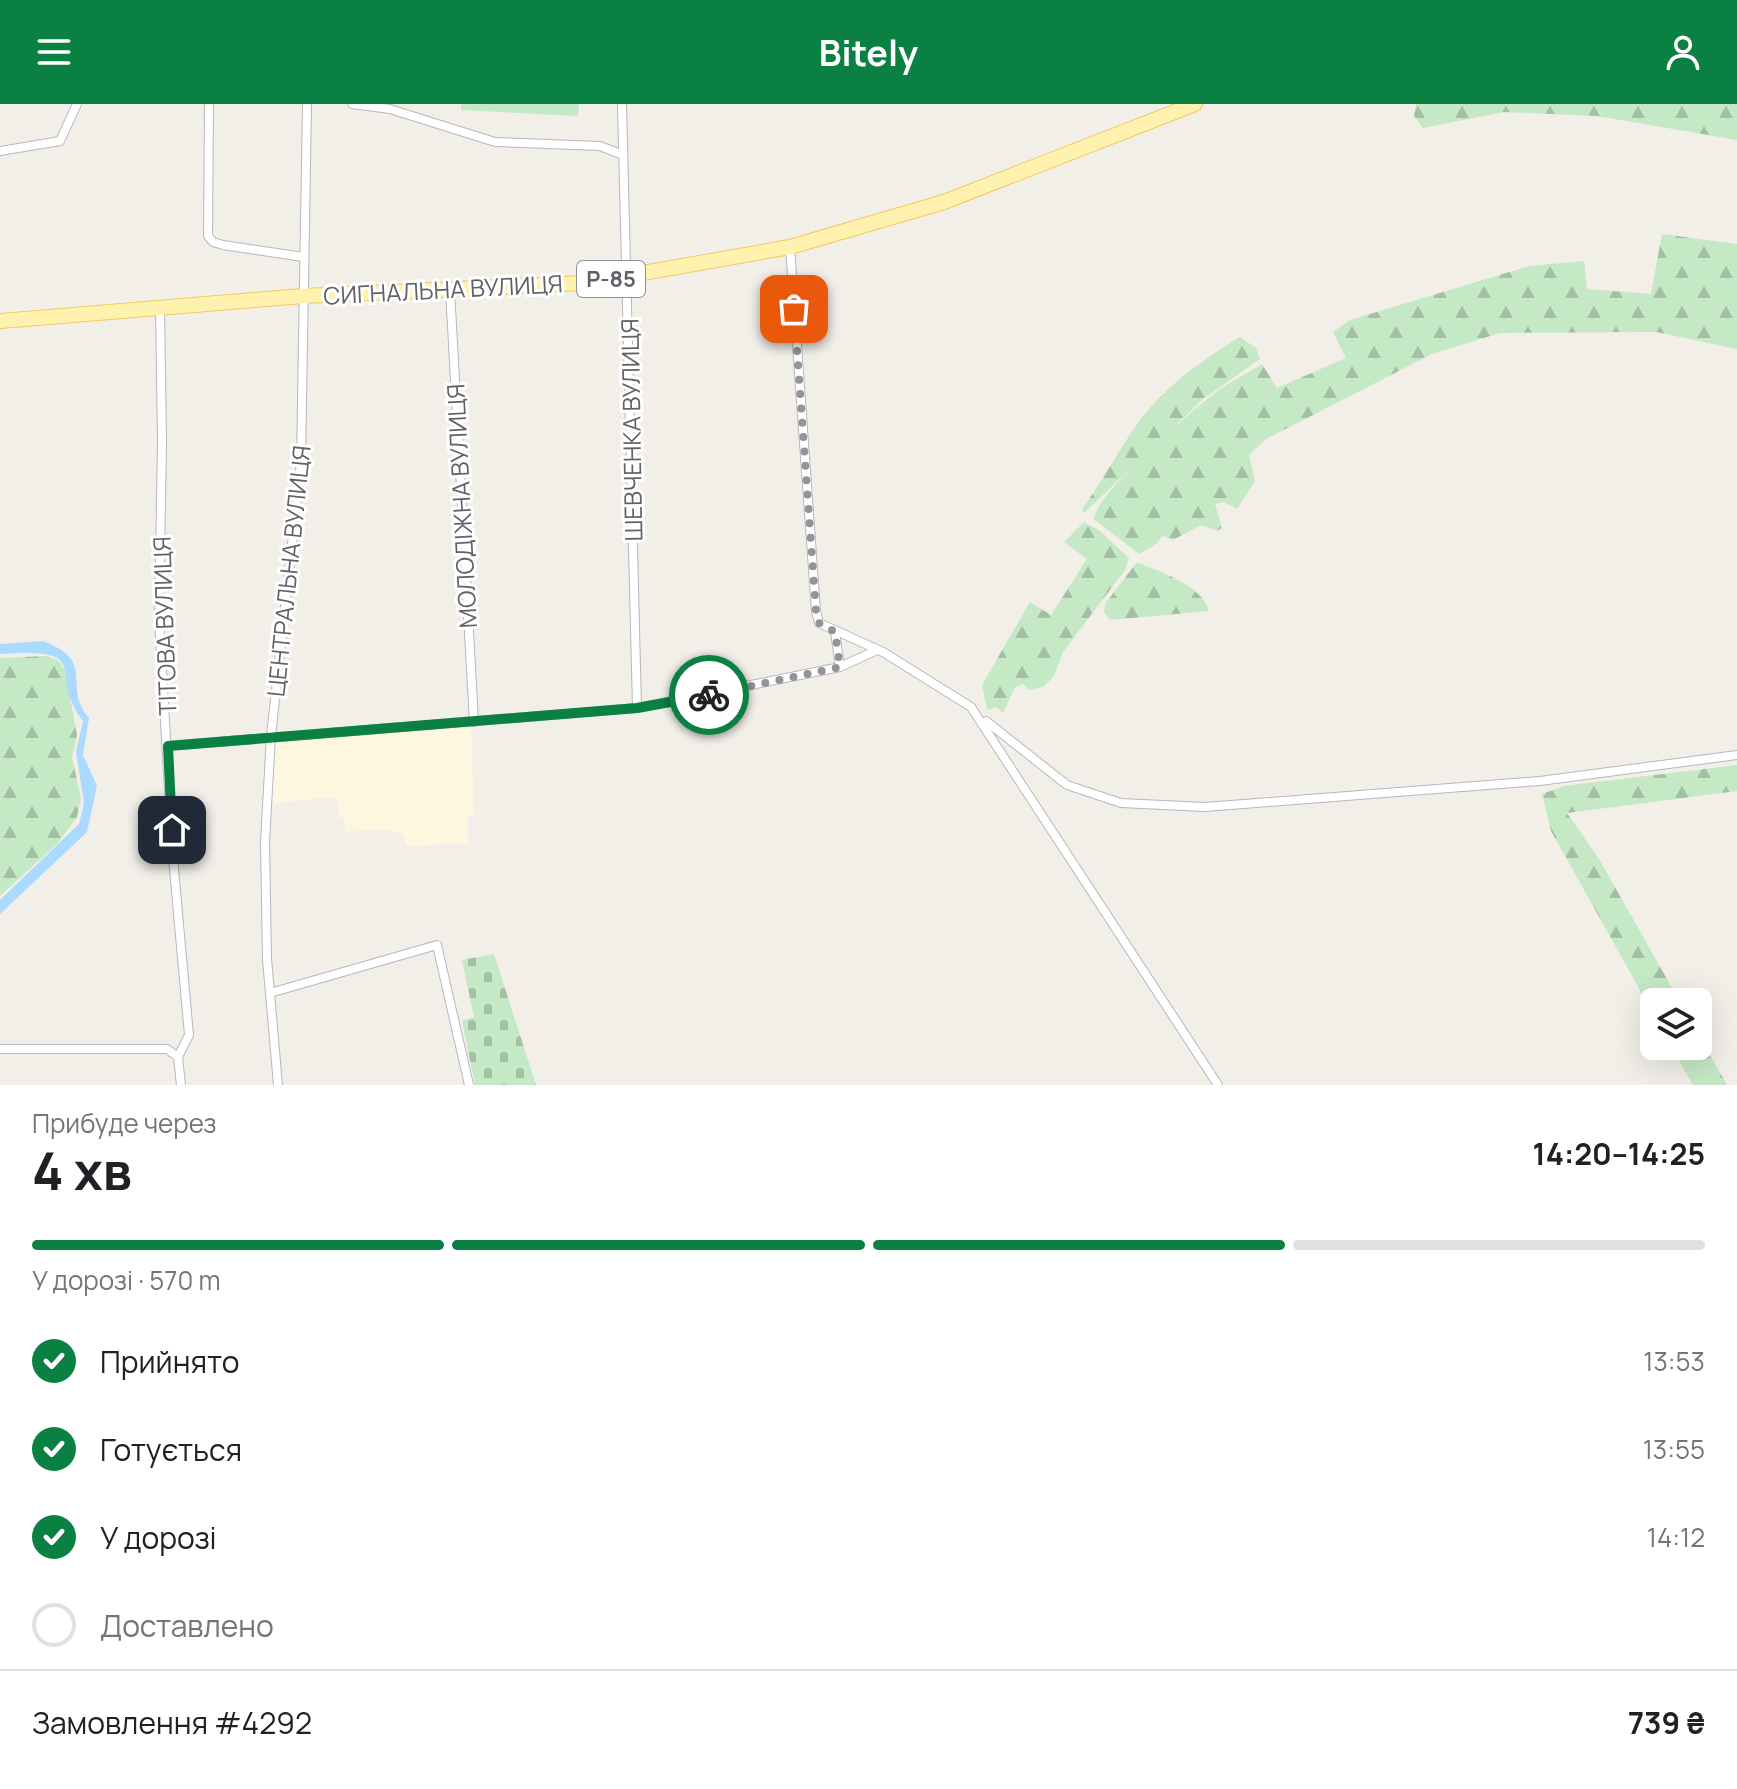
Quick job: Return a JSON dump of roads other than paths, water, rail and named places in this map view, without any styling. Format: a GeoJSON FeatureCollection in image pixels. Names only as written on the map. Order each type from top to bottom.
{"type":"FeatureCollection","features":[{"type":"Feature","properties":{"kind":"main road","name":"СИГНАЛЬНА ВУЛИЦЯ"},"geometry":{"type":"LineString","coordinates":[[0,321],[303,296],[586,283],[627,277],[790,247],[944,202],[1195,104]]}},
{"type":"Feature","properties":{"kind":"street"},"geometry":{"type":"LineString","coordinates":[[0,151],[60,141],[77,104]]}},
{"type":"Feature","properties":{"kind":"street"},"geometry":{"type":"LineString","coordinates":[[209,104],[208,236],[213,242],[223,245],[303,257]]}},
{"type":"Feature","properties":{"kind":"street","name":"ЦЕНТРАЛЬНА ВУЛИЦЯ"},"geometry":{"type":"LineString","coordinates":[[278,1085],[270,993],[265,842],[271,736],[301,462],[307,104]]}},
{"type":"Feature","properties":{"kind":"street"},"geometry":{"type":"LineString","coordinates":[[352,104],[390,109],[495,142],[600,146],[623,155]]}},
{"type":"Feature","properties":{"kind":"street","name":"ШЕВЧЕНКА ВУЛИЦЯ"},"geometry":{"type":"LineString","coordinates":[[622,104],[637,708]]}},
{"type":"Feature","properties":{"kind":"street"},"geometry":{"type":"LineString","coordinates":[[790,247],[819,623],[880,651],[971,707],[1017,749],[1067,785],[1121,803],[1205,807],[1540,781],[1737,755]]}},
{"type":"Feature","properties":{"kind":"street","name":"МОЛОДІЖНА ВУЛИЦЯ"},"geometry":{"type":"LineString","coordinates":[[450,290],[474,722]]}},
{"type":"Feature","properties":{"kind":"street","name":"ТІТОВА ВУЛИЦЯ"},"geometry":{"type":"LineString","coordinates":[[160,307],[162,442],[159,619],[173,858],[189,1035],[178,1057],[181,1085]]}},
{"type":"Feature","properties":{"kind":"street"},"geometry":{"type":"LineString","coordinates":[[835,632],[840,667]]}},
{"type":"Feature","properties":{"kind":"street"},"geometry":{"type":"LineString","coordinates":[[168,746],[637,708],[840,667],[880,651]]}},
{"type":"Feature","properties":{"kind":"street"},"geometry":{"type":"LineString","coordinates":[[971,707],[1218,1085]]}},
{"type":"Feature","properties":{"kind":"street"},"geometry":{"type":"LineString","coordinates":[[270,993],[437,945],[469,1085]]}},
{"type":"Feature","properties":{"kind":"street"},"geometry":{"type":"LineString","coordinates":[[0,1049],[167,1049],[178,1057]]}},
{"type":"Feature","properties":{"kind":"water"},"geometry":{"type":"Polygon","coordinates":[[[43,641],[60,649],[74,666],[81,706],[89,718],[83,755],[97,786],[87,832],[0,914],[0,900],[79,824],[84,803],[76,752],[83,721],[73,704],[64,667],[49,655],[0,654],[0,644],[43,641]]]}}]}
